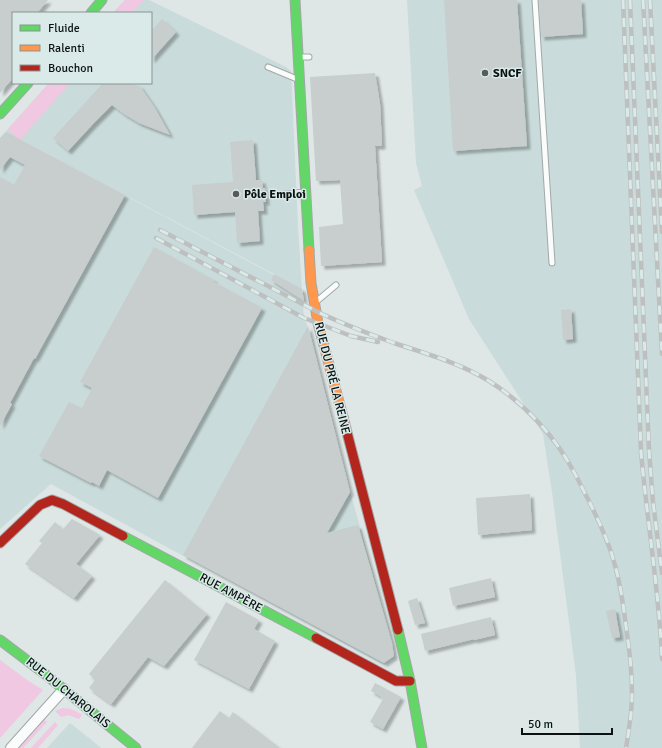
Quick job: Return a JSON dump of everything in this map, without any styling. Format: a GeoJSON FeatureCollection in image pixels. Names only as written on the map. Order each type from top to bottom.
{"type":"FeatureCollection","features":[{"type":"Feature","properties":{"kind":"main road"},"geometry":{"type":"LineString","coordinates":[[92,12],[102,0]]}},
{"type":"Feature","properties":{"kind":"main road","name":"RUE DU PRÉ LA REINE"},"geometry":{"type":"LineString","coordinates":[[295,0],[311,283],[314,303],[399,632],[422,748]]}},
{"type":"Feature","properties":{"kind":"main road"},"geometry":{"type":"LineString","coordinates":[[2,108],[27,84]]}},
{"type":"Feature","properties":{"kind":"main road","name":"RUE AMPÈRE"},"geometry":{"type":"LineString","coordinates":[[0,542],[40,505],[52,500],[63,504],[396,681],[410,682]]}},
{"type":"Feature","properties":{"kind":"main road","name":"RUE DU CHAROLAIS"},"geometry":{"type":"LineString","coordinates":[[0,640],[64,689],[136,748]]}},
{"type":"Feature","properties":{"kind":"street"},"geometry":{"type":"LineString","coordinates":[[11,748],[64,689]]}},
{"type":"Feature","properties":{"kind":"lane"},"geometry":{"type":"LineString","coordinates":[[535,0],[552,263]]}},
{"type":"Feature","properties":{"kind":"lane"},"geometry":{"type":"LineString","coordinates":[[299,57],[309,57]]}},
{"type":"Feature","properties":{"kind":"lane"},"geometry":{"type":"LineString","coordinates":[[268,67],[300,80]]}},
{"type":"Feature","properties":{"kind":"lane"},"geometry":{"type":"LineString","coordinates":[[277,195],[306,192]]}},
{"type":"Feature","properties":{"kind":"lane"},"geometry":{"type":"LineString","coordinates":[[314,303],[336,285]]}},
{"type":"Feature","properties":{"kind":"shaded area"},"geometry":{"type":"Polygon","coordinates":[[[125,0],[149,0],[286,67],[291,71],[302,289],[18,138],[302,290],[304,318],[309,330],[351,495],[393,645],[395,657],[384,665],[51,484],[0,529],[0,138],[48,84],[152,84],[152,12],[114,12],[125,0]]]}},
{"type":"Feature","properties":{"kind":"shaded area"},"geometry":{"type":"Polygon","coordinates":[[[125,0],[144,0],[133,12],[114,12],[125,0]]]}},
{"type":"Feature","properties":{"kind":"shaded area"},"geometry":{"type":"Polygon","coordinates":[[[407,0],[662,0],[662,748],[580,748],[576,675],[543,434],[469,319],[414,190],[422,186],[416,163],[407,0]]]}},
{"type":"Feature","properties":{"kind":"shaded area"},"geometry":{"type":"Polygon","coordinates":[[[48,84],[69,84],[20,140],[8,129],[48,84]]]}},
{"type":"Feature","properties":{"kind":"shaded area"},"geometry":{"type":"Polygon","coordinates":[[[0,660],[43,690],[0,738],[0,660]]]}},
{"type":"Feature","properties":{"kind":"shaded area"},"geometry":{"type":"Polygon","coordinates":[[[63,708],[73,710],[82,715],[79,719],[68,715],[61,717],[55,711],[63,708]]]}},
{"type":"Feature","properties":{"kind":"shaded area"},"geometry":{"type":"Polygon","coordinates":[[[44,720],[47,722],[23,748],[19,748],[44,720]]]}},
{"type":"Feature","properties":{"kind":"shaded area"},"geometry":{"type":"Polygon","coordinates":[[[55,722],[58,725],[38,748],[31,748],[55,722]]]}},
{"type":"Feature","properties":{"kind":"shaded area"},"geometry":{"type":"Polygon","coordinates":[[[70,723],[89,738],[101,748],[47,748],[70,723]]]}},
{"type":"Feature","properties":{"kind":"building"},"geometry":{"type":"Polygon","coordinates":[[[0,0],[48,0],[38,12],[12,12],[12,79],[0,93],[0,0]]]}},
{"type":"Feature","properties":{"kind":"building","name":"SNCF"},"geometry":{"type":"Polygon","coordinates":[[[444,0],[517,0],[527,146],[453,151],[444,0]]]}},
{"type":"Feature","properties":{"kind":"building"},"geometry":{"type":"Polygon","coordinates":[[[539,0],[581,0],[583,34],[541,37],[539,0]]]}},
{"type":"Feature","properties":{"kind":"building"},"geometry":{"type":"Polygon","coordinates":[[[162,19],[176,32],[152,59],[152,30],[162,19]]]}},
{"type":"Feature","properties":{"kind":"building"},"geometry":{"type":"Polygon","coordinates":[[[375,73],[380,104],[382,146],[375,146],[382,262],[321,266],[319,227],[343,224],[340,180],[316,181],[310,77],[375,73]]]}},
{"type":"Feature","properties":{"kind":"building"},"geometry":{"type":"Polygon","coordinates":[[[102,84],[134,84],[136,87],[139,85],[155,108],[170,135],[139,123],[112,105],[68,151],[53,138],[102,84]]]}},
{"type":"Feature","properties":{"kind":"building"},"geometry":{"type":"Polygon","coordinates":[[[6,132],[125,195],[35,359],[34,358],[10,403],[12,404],[0,426],[0,177],[14,185],[25,165],[10,157],[0,170],[0,138],[6,132]]]}},
{"type":"Feature","properties":{"kind":"building"},"geometry":{"type":"Polygon","coordinates":[[[253,140],[256,180],[262,180],[263,188],[265,188],[266,202],[263,202],[264,211],[258,211],[260,241],[237,243],[235,212],[194,215],[192,185],[233,182],[230,142],[253,140]]]}},
{"type":"Feature","properties":{"kind":"building"},"geometry":{"type":"Polygon","coordinates":[[[154,247],[262,308],[158,498],[107,470],[99,486],[39,456],[69,402],[82,408],[92,388],[80,382],[154,247]]]}},
{"type":"Feature","properties":{"kind":"building"},"geometry":{"type":"Polygon","coordinates":[[[274,274],[302,289],[304,301],[271,280],[274,274]]]}},
{"type":"Feature","properties":{"kind":"building"},"geometry":{"type":"Polygon","coordinates":[[[571,309],[573,339],[563,340],[561,310],[571,309]]]}},
{"type":"Feature","properties":{"kind":"building"},"geometry":{"type":"Polygon","coordinates":[[[308,326],[350,492],[327,533],[358,525],[392,643],[394,656],[384,663],[183,555],[308,326]]]}},
{"type":"Feature","properties":{"kind":"building"},"geometry":{"type":"Polygon","coordinates":[[[530,494],[532,530],[478,535],[476,498],[530,494]]]}},
{"type":"Feature","properties":{"kind":"building"},"geometry":{"type":"Polygon","coordinates":[[[72,519],[100,535],[76,564],[92,576],[74,598],[25,564],[42,543],[39,541],[55,522],[63,529],[72,519]]]}},
{"type":"Feature","properties":{"kind":"building"},"geometry":{"type":"Polygon","coordinates":[[[491,578],[495,597],[453,606],[449,588],[491,578]]]}},
{"type":"Feature","properties":{"kind":"building"},"geometry":{"type":"Polygon","coordinates":[[[165,580],[207,614],[164,666],[148,657],[111,704],[89,688],[95,680],[89,674],[165,580]]]}},
{"type":"Feature","properties":{"kind":"building"},"geometry":{"type":"Polygon","coordinates":[[[417,598],[425,623],[415,625],[408,601],[417,598]]]}},
{"type":"Feature","properties":{"kind":"building"},"geometry":{"type":"Polygon","coordinates":[[[226,602],[259,620],[254,629],[275,641],[249,689],[194,660],[226,602]]]}},
{"type":"Feature","properties":{"kind":"building"},"geometry":{"type":"Polygon","coordinates":[[[615,609],[620,637],[612,638],[606,611],[615,609]]]}},
{"type":"Feature","properties":{"kind":"building"},"geometry":{"type":"Polygon","coordinates":[[[491,617],[495,635],[425,651],[421,634],[491,617]]]}},
{"type":"Feature","properties":{"kind":"building"},"geometry":{"type":"Polygon","coordinates":[[[375,683],[401,697],[383,729],[370,722],[383,699],[371,691],[375,683]]]}},
{"type":"Feature","properties":{"kind":"building"},"geometry":{"type":"Polygon","coordinates":[[[220,711],[229,718],[233,712],[280,748],[192,748],[220,711]]]}},
{"type":"Feature","properties":{"kind":"railway"},"geometry":{"type":"LineString","coordinates":[[623,0],[641,452],[658,607],[662,659]]}},
{"type":"Feature","properties":{"kind":"railway"},"geometry":{"type":"LineString","coordinates":[[630,0],[649,450],[653,502],[662,573]]}},
{"type":"Feature","properties":{"kind":"railway"},"geometry":{"type":"LineString","coordinates":[[643,0],[662,354]]}},
{"type":"Feature","properties":{"kind":"railway"},"geometry":{"type":"LineString","coordinates":[[650,0],[662,232]]}},
{"type":"Feature","properties":{"kind":"railway"},"geometry":{"type":"LineString","coordinates":[[160,230],[326,316],[374,336],[467,369],[489,381],[515,400],[527,410],[549,434],[567,460],[590,503],[604,532],[616,571],[623,607],[632,679],[631,708],[626,748]]}},
{"type":"Feature","properties":{"kind":"railway"},"geometry":{"type":"LineString","coordinates":[[156,238],[304,318],[351,336],[378,342]]}},
{"type":"Feature","properties":{"kind":"traffic: fast"},"geometry":{"type":"LineString","coordinates":[[92,12],[102,0]]}},
{"type":"Feature","properties":{"kind":"traffic: fast"},"geometry":{"type":"LineString","coordinates":[[295,0],[309,250]]}},
{"type":"Feature","properties":{"kind":"traffic: fast"},"geometry":{"type":"LineString","coordinates":[[0,114],[27,84]]}},
{"type":"Feature","properties":{"kind":"traffic: fast"},"geometry":{"type":"LineString","coordinates":[[123,536],[316,638]]}},
{"type":"Feature","properties":{"kind":"traffic: fast"},"geometry":{"type":"LineString","coordinates":[[398,630],[410,681],[422,748]]}},
{"type":"Feature","properties":{"kind":"traffic: fast"},"geometry":{"type":"LineString","coordinates":[[0,640],[45,674],[136,748]]}},
{"type":"Feature","properties":{"kind":"traffic: slow"},"geometry":{"type":"LineString","coordinates":[[309,250],[311,283],[318,323],[343,417]]}},
{"type":"Feature","properties":{"kind":"traffic: jam"},"geometry":{"type":"LineString","coordinates":[[343,417],[398,630]]}},
{"type":"Feature","properties":{"kind":"traffic: jam"},"geometry":{"type":"LineString","coordinates":[[0,543],[40,505],[52,500],[63,504],[123,536]]}},
{"type":"Feature","properties":{"kind":"traffic: jam"},"geometry":{"type":"LineString","coordinates":[[316,638],[396,681],[410,681]]}},
{"type":"Feature","properties":{"kind":"place","name":"SNCF"},"geometry":{"type":"Point","coordinates":[485,73]}},
{"type":"Feature","properties":{"kind":"place","name":"Pôle Emploi"},"geometry":{"type":"Point","coordinates":[236,194]}}]}
